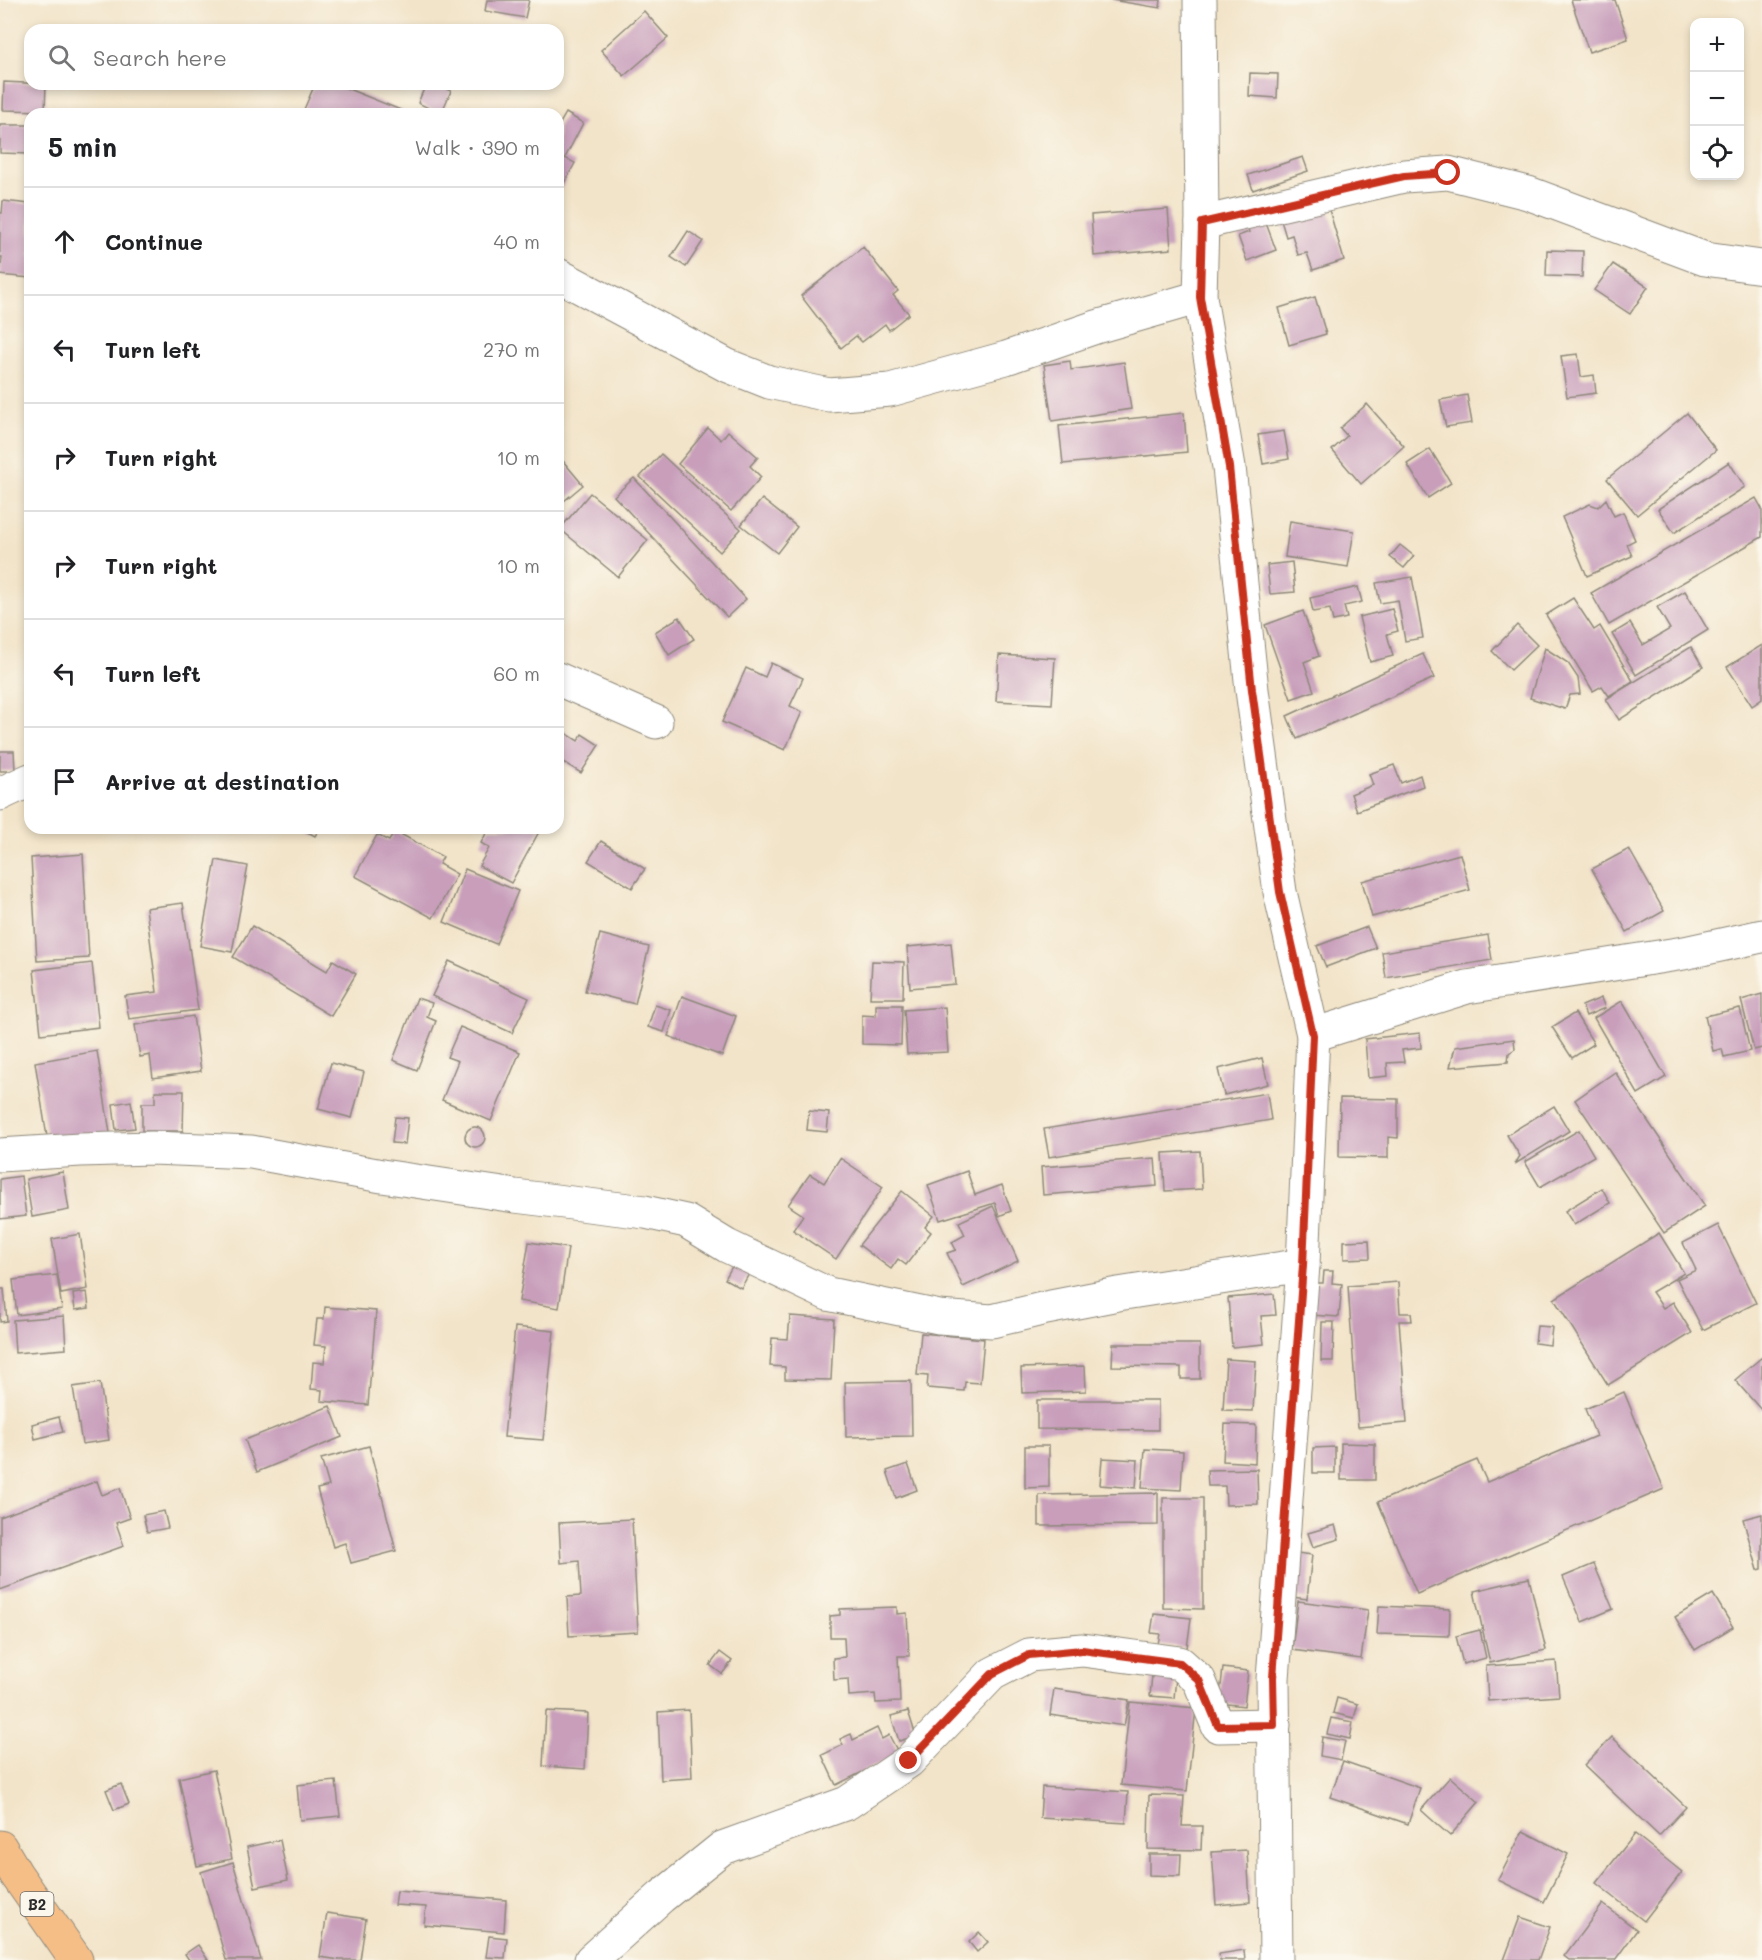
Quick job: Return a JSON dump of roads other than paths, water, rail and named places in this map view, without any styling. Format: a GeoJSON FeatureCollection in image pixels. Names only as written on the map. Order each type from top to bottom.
{"type":"FeatureCollection","features":[{"type":"Feature","properties":{"kind":"highway","name":"B2"},"geometry":{"type":"LineString","coordinates":[[0,1847],[76,1960]]}},
{"type":"Feature","properties":{"kind":"street"},"geometry":{"type":"LineString","coordinates":[[1200,0],[1202,223],[1200,297],[1229,467],[1252,690],[1280,892],[1313,1035],[1303,1265],[1273,1678],[1276,1960]]}},
{"type":"Feature","properties":{"kind":"street"},"geometry":{"type":"LineString","coordinates":[[1202,223],[1404,176],[1448,173],[1528,193],[1705,259],[1762,267]]}},
{"type":"Feature","properties":{"kind":"street"},"geometry":{"type":"LineString","coordinates":[[564,278],[726,365],[769,382],[829,395],[890,390],[1006,358],[1096,327],[1200,297]]}},
{"type":"Feature","properties":{"kind":"street"},"geometry":{"type":"LineString","coordinates":[[564,683],[656,722]]}},
{"type":"Feature","properties":{"kind":"street"},"geometry":{"type":"LineString","coordinates":[[0,794],[24,783]]}},
{"type":"Feature","properties":{"kind":"street"},"geometry":{"type":"LineString","coordinates":[[1313,1035],[1467,987],[1684,953],[1762,936]]}},
{"type":"Feature","properties":{"kind":"street"},"geometry":{"type":"LineString","coordinates":[[0,1155],[152,1148],[251,1152],[493,1193],[645,1212],[686,1221],[727,1246],[828,1294],[939,1317],[992,1321],[1118,1294],[1303,1265]]}},
{"type":"Feature","properties":{"kind":"street"},"geometry":{"type":"LineString","coordinates":[[591,1960],[722,1848],[847,1803],[909,1761],[992,1674],[1029,1655],[1082,1650],[1180,1663],[1199,1680],[1218,1726],[1274,1725]]}}]}
